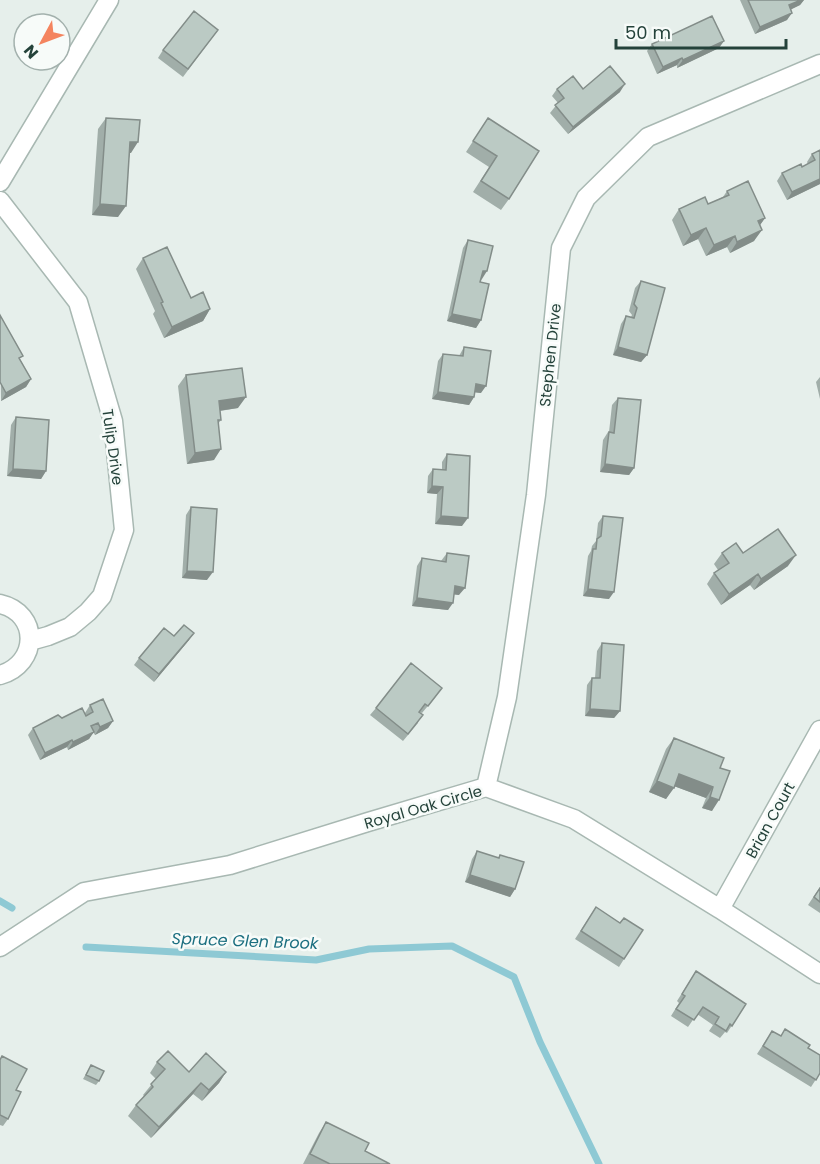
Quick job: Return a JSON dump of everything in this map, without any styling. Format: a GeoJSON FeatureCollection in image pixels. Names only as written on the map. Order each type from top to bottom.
{"type":"FeatureCollection","features":[{"type":"Feature","properties":{"kind":"street"},"geometry":{"type":"LineString","coordinates":[[0,183],[108,0]]}},
{"type":"Feature","properties":{"kind":"street","name":"Stephen Drive"},"geometry":{"type":"LineString","coordinates":[[486,788],[507,697],[536,495],[561,248],[586,198],[648,136],[820,64]]}},
{"type":"Feature","properties":{"kind":"street","name":"Tulip Drive"},"geometry":{"type":"LineString","coordinates":[[0,201],[78,302],[113,421],[124,530],[102,596],[70,627],[30,641]]}},
{"type":"Feature","properties":{"kind":"street"},"geometry":{"type":"LineString","coordinates":[[0,604],[21,615],[28,627],[30,641],[27,654],[18,666],[0,675]]}},
{"type":"Feature","properties":{"kind":"street","name":"Brian Court"},"geometry":{"type":"LineString","coordinates":[[720,909],[820,730]]}},
{"type":"Feature","properties":{"kind":"street","name":"Royal Oak Circle"},"geometry":{"type":"LineString","coordinates":[[0,947],[84,892],[230,865],[486,788],[574,819],[820,974]]}},
{"type":"Feature","properties":{"kind":"building"},"geometry":{"type":"Polygon","coordinates":[[[748,0],[801,0],[789,5],[792,13],[760,27],[748,0]]]}},
{"type":"Feature","properties":{"kind":"building"},"geometry":{"type":"Polygon","coordinates":[[[194,11],[218,30],[188,69],[163,50],[194,11]]]}},
{"type":"Feature","properties":{"kind":"building"},"geometry":{"type":"Polygon","coordinates":[[[712,16],[724,41],[663,67],[652,44],[712,16]]]}},
{"type":"Feature","properties":{"kind":"building"},"geometry":{"type":"Polygon","coordinates":[[[610,66],[625,84],[573,127],[555,105],[564,98],[557,89],[573,76],[583,89],[610,66]]]}},
{"type":"Feature","properties":{"kind":"building"},"geometry":{"type":"Polygon","coordinates":[[[106,118],[140,120],[138,142],[130,142],[126,206],[100,204],[106,118]]]}},
{"type":"Feature","properties":{"kind":"building"},"geometry":{"type":"Polygon","coordinates":[[[488,118],[539,151],[509,199],[481,181],[497,156],[473,141],[488,118]]]}},
{"type":"Feature","properties":{"kind":"building"},"geometry":{"type":"Polygon","coordinates":[[[820,150],[820,179],[792,192],[782,173],[815,160],[812,154],[820,150]]]}},
{"type":"Feature","properties":{"kind":"building"},"geometry":{"type":"Polygon","coordinates":[[[748,181],[765,218],[758,221],[762,230],[737,242],[735,236],[714,245],[706,228],[691,235],[679,209],[705,197],[708,204],[729,195],[727,191],[748,181]]]}},
{"type":"Feature","properties":{"kind":"building"},"geometry":{"type":"Polygon","coordinates":[[[468,240],[493,246],[487,271],[483,271],[480,282],[489,284],[481,320],[452,314],[468,240]]]}},
{"type":"Feature","properties":{"kind":"building"},"geometry":{"type":"Polygon","coordinates":[[[167,247],[191,298],[203,292],[210,309],[172,327],[143,258],[167,247]]]}},
{"type":"Feature","properties":{"kind":"building"},"geometry":{"type":"Polygon","coordinates":[[[641,281],[665,288],[647,355],[618,347],[626,316],[634,318],[637,308],[634,304],[641,281]]]}},
{"type":"Feature","properties":{"kind":"building"},"geometry":{"type":"Polygon","coordinates":[[[0,315],[23,356],[19,358],[31,379],[6,393],[0,382],[0,315]]]}},
{"type":"Feature","properties":{"kind":"building"},"geometry":{"type":"Polygon","coordinates":[[[464,347],[491,351],[486,386],[476,384],[474,397],[438,392],[443,354],[463,356],[464,347]]]}},
{"type":"Feature","properties":{"kind":"building"},"geometry":{"type":"Polygon","coordinates":[[[242,368],[246,397],[219,401],[221,449],[195,453],[186,375],[242,368]]]}},
{"type":"Feature","properties":{"kind":"building"},"geometry":{"type":"Polygon","coordinates":[[[618,398],[641,400],[634,468],[605,464],[609,432],[614,433],[618,398]]]}},
{"type":"Feature","properties":{"kind":"building"},"geometry":{"type":"Polygon","coordinates":[[[16,417],[49,420],[46,471],[13,469],[16,417]]]}},
{"type":"Feature","properties":{"kind":"building"},"geometry":{"type":"Polygon","coordinates":[[[447,454],[470,456],[468,518],[441,516],[443,487],[432,486],[433,469],[446,470],[447,454]]]}},
{"type":"Feature","properties":{"kind":"building"},"geometry":{"type":"Polygon","coordinates":[[[191,507],[217,509],[213,572],[187,571],[191,507]]]}},
{"type":"Feature","properties":{"kind":"building"},"geometry":{"type":"Polygon","coordinates":[[[603,516],[623,518],[614,592],[588,589],[593,549],[596,549],[597,539],[601,536],[603,516]]]}},
{"type":"Feature","properties":{"kind":"building"},"geometry":{"type":"Polygon","coordinates":[[[778,529],[796,555],[761,579],[758,574],[729,594],[714,573],[729,563],[722,553],[736,543],[743,553],[778,529]]]}},
{"type":"Feature","properties":{"kind":"building"},"geometry":{"type":"Polygon","coordinates":[[[447,553],[469,556],[465,588],[455,586],[453,603],[417,598],[422,558],[446,562],[447,553]]]}},
{"type":"Feature","properties":{"kind":"building"},"geometry":{"type":"Polygon","coordinates":[[[184,625],[194,633],[159,674],[139,658],[164,628],[174,636],[184,625]]]}},
{"type":"Feature","properties":{"kind":"building"},"geometry":{"type":"Polygon","coordinates":[[[602,643],[624,645],[620,711],[590,709],[592,678],[600,678],[602,643]]]}},
{"type":"Feature","properties":{"kind":"building"},"geometry":{"type":"Polygon","coordinates":[[[411,663],[442,688],[428,706],[425,704],[419,712],[423,715],[408,734],[376,708],[411,663]]]}},
{"type":"Feature","properties":{"kind":"building"},"geometry":{"type":"Polygon","coordinates":[[[103,699],[113,721],[100,727],[98,723],[91,726],[94,732],[45,753],[33,728],[58,715],[62,718],[82,708],[86,716],[93,712],[90,705],[103,699]]]}},
{"type":"Feature","properties":{"kind":"building"},"geometry":{"type":"Polygon","coordinates":[[[674,738],[724,758],[720,768],[730,771],[719,800],[710,797],[713,787],[679,774],[674,788],[657,781],[674,738]]]}},
{"type":"Feature","properties":{"kind":"building"},"geometry":{"type":"Polygon","coordinates":[[[477,851],[499,858],[500,855],[524,862],[515,889],[470,875],[477,851]]]}},
{"type":"Feature","properties":{"kind":"building"},"geometry":{"type":"Polygon","coordinates":[[[820,888],[820,902],[814,897],[820,888]]]}},
{"type":"Feature","properties":{"kind":"building"},"geometry":{"type":"Polygon","coordinates":[[[596,907],[620,923],[624,918],[643,930],[624,959],[581,931],[596,907]]]}},
{"type":"Feature","properties":{"kind":"building"},"geometry":{"type":"Polygon","coordinates":[[[696,971],[746,1004],[732,1026],[730,1024],[726,1031],[715,1024],[719,1017],[703,1007],[694,1020],[676,1009],[685,996],[682,994],[696,971]]]}},
{"type":"Feature","properties":{"kind":"building"},"geometry":{"type":"Polygon","coordinates":[[[785,1029],[810,1045],[808,1048],[820,1055],[820,1073],[816,1080],[763,1046],[772,1031],[781,1036],[785,1029]]]}},
{"type":"Feature","properties":{"kind":"building"},"geometry":{"type":"Polygon","coordinates":[[[168,1051],[189,1072],[206,1053],[226,1072],[209,1090],[201,1083],[159,1127],[136,1105],[153,1087],[151,1084],[165,1069],[157,1062],[168,1051]]]}},
{"type":"Feature","properties":{"kind":"building"},"geometry":{"type":"Polygon","coordinates":[[[2,1056],[27,1069],[16,1090],[21,1092],[8,1119],[0,1115],[0,1060],[2,1056]]]}},
{"type":"Feature","properties":{"kind":"building"},"geometry":{"type":"Polygon","coordinates":[[[91,1065],[104,1071],[99,1081],[86,1075],[91,1065]]]}},
{"type":"Feature","properties":{"kind":"building"},"geometry":{"type":"Polygon","coordinates":[[[326,1122],[369,1143],[365,1151],[390,1164],[330,1164],[310,1154],[326,1122]]]}},
{"type":"Feature","properties":{"kind":"waterway","name":"Spruce Glen Brook"},"geometry":{"type":"LineString","coordinates":[[0,901],[12,908]]}},
{"type":"Feature","properties":{"kind":"waterway","name":"Spruce Glen Brook"},"geometry":{"type":"LineString","coordinates":[[86,947],[316,960],[369,949],[452,946],[514,977],[540,1042],[599,1164]]}}]}
